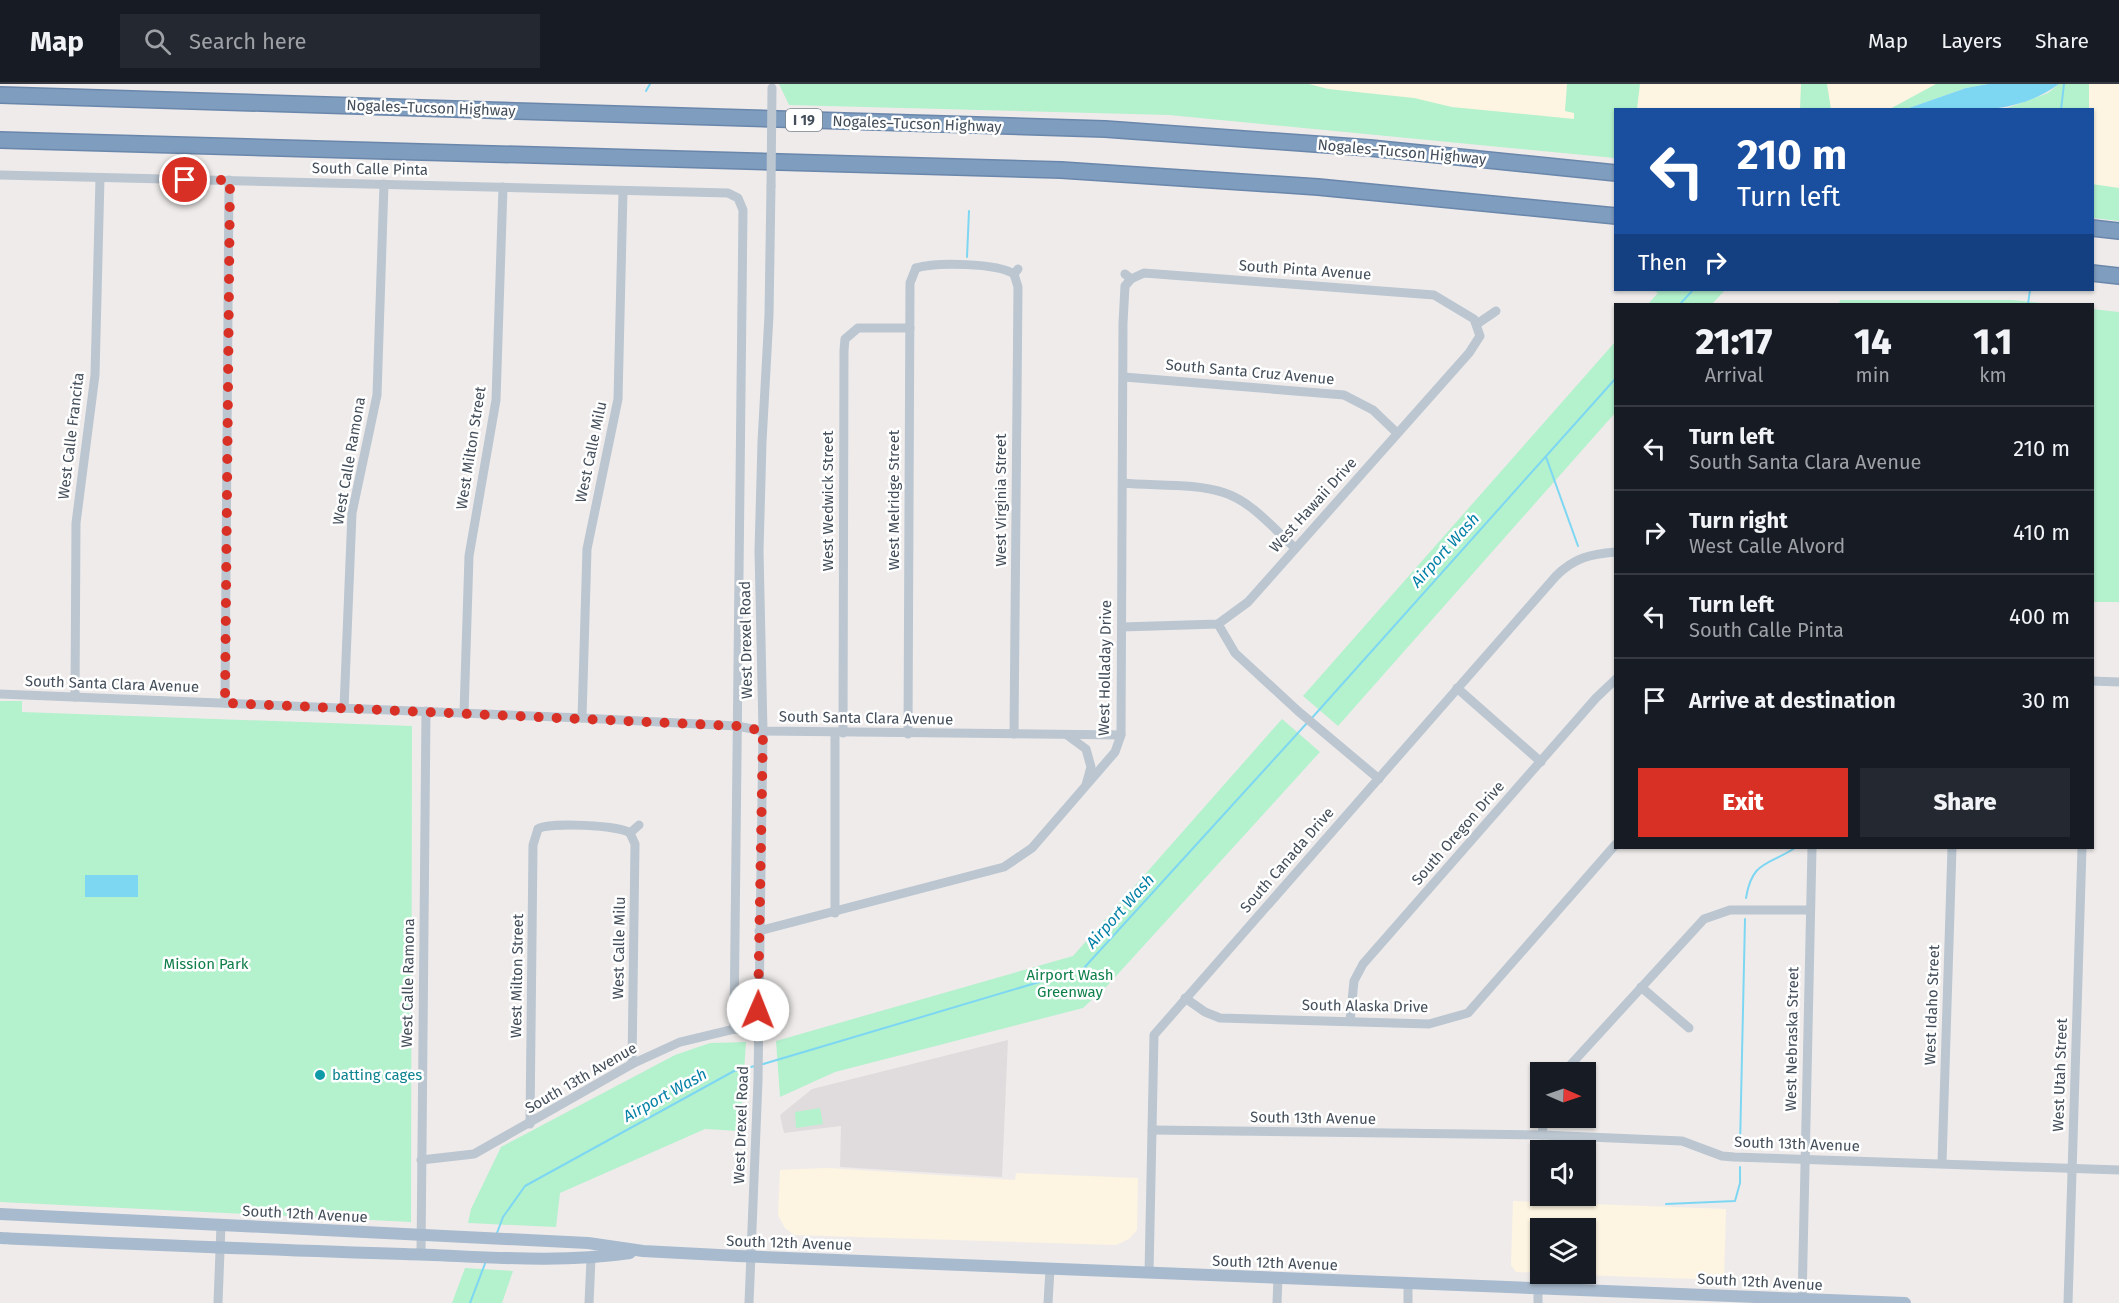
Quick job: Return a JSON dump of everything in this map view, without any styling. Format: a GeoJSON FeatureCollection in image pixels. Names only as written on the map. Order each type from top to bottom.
{"type":"FeatureCollection","features":[{"type":"Feature","properties":{"kind":"highway","name":"Nogales–Tucson Highway"},"geometry":{"type":"LineString","coordinates":[[0,94],[1105,129],[1370,148],[1614,172]]}},
{"type":"Feature","properties":{"kind":"highway"},"geometry":{"type":"LineString","coordinates":[[0,140],[1061,170],[1503,202],[1614,216]]}},
{"type":"Feature","properties":{"kind":"highway"},"geometry":{"type":"LineString","coordinates":[[2094,227],[2119,230]]}},
{"type":"Feature","properties":{"kind":"highway"},"geometry":{"type":"LineString","coordinates":[[2095,273],[2119,277]]}},
{"type":"Feature","properties":{"kind":"main road","name":"South 12th Avenue"},"geometry":{"type":"LineString","coordinates":[[0,1214],[588,1243],[643,1251],[752,1257],[1538,1288],[1668,1298],[1905,1303]]}},
{"type":"Feature","properties":{"kind":"main road","name":"South 12th Avenue"},"geometry":{"type":"LineString","coordinates":[[0,1238],[506,1258],[591,1259],[643,1251]]}},
{"type":"Feature","properties":{"kind":"street","name":"West Drexel Road"},"geometry":{"type":"LineString","coordinates":[[749,1303],[758,1080],[763,731],[760,540],[769,315],[772,86]]}},
{"type":"Feature","properties":{"kind":"street","name":"South Calle Pinta"},"geometry":{"type":"LineString","coordinates":[[0,175],[728,193],[738,198]]}},
{"type":"Feature","properties":{"kind":"street","name":"West Calle Francita"},"geometry":{"type":"LineString","coordinates":[[75,697],[76,523],[95,375],[100,178]]}},
{"type":"Feature","properties":{"kind":"street"},"geometry":{"type":"LineString","coordinates":[[225,703],[230,180]]}},
{"type":"Feature","properties":{"kind":"street","name":"West Calle Ramona"},"geometry":{"type":"LineString","coordinates":[[344,708],[352,513],[377,395],[384,184]]}},
{"type":"Feature","properties":{"kind":"street","name":"West Milton Street"},"geometry":{"type":"LineString","coordinates":[[464,713],[469,556],[496,400],[503,187]]}},
{"type":"Feature","properties":{"kind":"street","name":"West Calle Milu"},"geometry":{"type":"LineString","coordinates":[[582,718],[587,549],[618,399],[623,192]]}},
{"type":"Feature","properties":{"kind":"street","name":"West Drexel Road"},"geometry":{"type":"LineString","coordinates":[[734,1029],[743,210],[738,198]]}},
{"type":"Feature","properties":{"kind":"street","name":"West Virginia Street"},"geometry":{"type":"LineString","coordinates":[[913,265],[1000,268],[1016,271],[1018,299],[1014,734]]}},
{"type":"Feature","properties":{"kind":"street","name":"West Melridge Street"},"geometry":{"type":"LineString","coordinates":[[908,734],[910,283],[913,265]]}},
{"type":"Feature","properties":{"kind":"street","name":"South Pinta Avenue"},"geometry":{"type":"LineString","coordinates":[[1128,276],[1144,273],[1434,296],[1465,312],[1478,324]]}},
{"type":"Feature","properties":{"kind":"street","name":"West Holladay Drive"},"geometry":{"type":"LineString","coordinates":[[759,931],[1004,867],[1032,849],[1110,760],[1121,735],[1124,294],[1128,276]]}},
{"type":"Feature","properties":{"kind":"street"},"geometry":{"type":"LineString","coordinates":[[1478,324],[1496,311]]}},
{"type":"Feature","properties":{"kind":"street","name":"West Hawaii Drive"},"geometry":{"type":"LineString","coordinates":[[1218,624],[1248,602],[1477,345],[1480,336],[1478,324]]}},
{"type":"Feature","properties":{"kind":"street"},"geometry":{"type":"LineString","coordinates":[[843,325],[850,333],[858,328],[910,328]]}},
{"type":"Feature","properties":{"kind":"street","name":"West Wedwick Street"},"geometry":{"type":"LineString","coordinates":[[835,913],[844,350],[850,333]]}},
{"type":"Feature","properties":{"kind":"street","name":"South Santa Cruz Avenue"},"geometry":{"type":"LineString","coordinates":[[1124,377],[1344,395],[1373,410],[1397,433]]}},
{"type":"Feature","properties":{"kind":"street"},"geometry":{"type":"LineString","coordinates":[[1123,483],[1210,490],[1226,494],[1254,511],[1294,548]]}},
{"type":"Feature","properties":{"kind":"street","name":"South Canada Drive"},"geometry":{"type":"LineString","coordinates":[[1149,1273],[1154,1035],[1569,563],[1582,556],[1614,552]]}},
{"type":"Feature","properties":{"kind":"street"},"geometry":{"type":"LineString","coordinates":[[1122,627],[1218,624],[1235,653],[1298,711],[1378,779]]}},
{"type":"Feature","properties":{"kind":"street","name":"South Oregon Drive"},"geometry":{"type":"LineString","coordinates":[[1350,1021],[1354,981],[1363,964],[1596,698],[1614,681]]}},
{"type":"Feature","properties":{"kind":"street"},"geometry":{"type":"LineString","coordinates":[[2094,681],[2119,682]]}},
{"type":"Feature","properties":{"kind":"street"},"geometry":{"type":"LineString","coordinates":[[1457,688],[1541,762]]}},
{"type":"Feature","properties":{"kind":"street","name":"South Santa Clara Avenue"},"geometry":{"type":"LineString","coordinates":[[0,694],[582,718],[737,726],[763,731],[1121,735]]}},
{"type":"Feature","properties":{"kind":"street","name":"West Calle Ramona"},"geometry":{"type":"LineString","coordinates":[[421,1254],[426,711]]}},
{"type":"Feature","properties":{"kind":"street"},"geometry":{"type":"LineString","coordinates":[[1065,734],[1086,749],[1091,767],[1085,788]]}},
{"type":"Feature","properties":{"kind":"street","name":"West Milton Street"},"geometry":{"type":"LineString","coordinates":[[530,1124],[534,825],[619,828],[630,833]]}},
{"type":"Feature","properties":{"kind":"street"},"geometry":{"type":"LineString","coordinates":[[630,833],[639,825]]}},
{"type":"Feature","properties":{"kind":"street","name":"West Calle Milu"},"geometry":{"type":"LineString","coordinates":[[630,833],[635,844],[632,1064]]}},
{"type":"Feature","properties":{"kind":"street","name":"South Alaska Drive"},"geometry":{"type":"LineString","coordinates":[[1185,998],[1205,1012],[1221,1018],[1429,1024],[1468,1012],[1614,846]]}},
{"type":"Feature","properties":{"kind":"street","name":"West Nebraska Street"},"geometry":{"type":"LineString","coordinates":[[1802,1301],[1812,849]]}},
{"type":"Feature","properties":{"kind":"street","name":"West Idaho Street"},"geometry":{"type":"LineString","coordinates":[[1942,1163],[1952,849]]}},
{"type":"Feature","properties":{"kind":"street","name":"West Utah Street"},"geometry":{"type":"LineString","coordinates":[[2068,1303],[2082,849]]}},
{"type":"Feature","properties":{"kind":"street"},"geometry":{"type":"LineString","coordinates":[[1573,1062],[1696,925],[1712,914],[1740,909],[1810,910]]}},
{"type":"Feature","properties":{"kind":"street"},"geometry":{"type":"LineString","coordinates":[[1641,987],[1689,1028]]}},
{"type":"Feature","properties":{"kind":"street","name":"South 13th Avenue"},"geometry":{"type":"LineString","coordinates":[[421,1160],[474,1154],[632,1064],[680,1042],[734,1029],[758,1033]]}},
{"type":"Feature","properties":{"kind":"street"},"geometry":{"type":"LineString","coordinates":[[1542,1135],[1543,1128]]}},
{"type":"Feature","properties":{"kind":"street","name":"South 13th Avenue"},"geometry":{"type":"LineString","coordinates":[[1152,1130],[1542,1135],[1682,1141],[1722,1156],[2119,1170]]}},
{"type":"Feature","properties":{"kind":"street"},"geometry":{"type":"LineString","coordinates":[[218,1303],[221,1225]]}},
{"type":"Feature","properties":{"kind":"street"},"geometry":{"type":"LineString","coordinates":[[589,1303],[591,1259]]}},
{"type":"Feature","properties":{"kind":"street"},"geometry":{"type":"LineString","coordinates":[[1048,1303],[1050,1269]]}},
{"type":"Feature","properties":{"kind":"street"},"geometry":{"type":"LineString","coordinates":[[1277,1303],[1278,1278]]}},
{"type":"Feature","properties":{"kind":"street"},"geometry":{"type":"LineString","coordinates":[[1408,1283],[1408,1303]]}},
{"type":"Feature","properties":{"kind":"street"},"geometry":{"type":"LineString","coordinates":[[1538,1288],[1538,1303]]}},
{"type":"Feature","properties":{"kind":"shaded area"},"geometry":{"type":"Polygon","coordinates":[[[1240,84],[1945,84],[1894,108],[1614,108],[1614,135],[1240,84]]]}},
{"type":"Feature","properties":{"kind":"shaded area"},"geometry":{"type":"Polygon","coordinates":[[[2084,84],[2119,84],[2119,192],[2094,189],[2094,108],[2048,108],[2084,84]]]}},
{"type":"Feature","properties":{"kind":"shaded area"},"geometry":{"type":"Polygon","coordinates":[[[1008,1040],[1002,1177],[840,1167],[841,1126],[784,1133],[780,1115],[812,1089],[1008,1040]]]}},
{"type":"Feature","properties":{"kind":"shaded area"},"geometry":{"type":"Polygon","coordinates":[[[827,1168],[1015,1180],[1016,1173],[1138,1178],[1137,1230],[1129,1239],[1116,1245],[794,1235],[785,1228],[778,1215],[780,1170],[827,1168]]]}},
{"type":"Feature","properties":{"kind":"shaded area"},"geometry":{"type":"Polygon","coordinates":[[[1513,1201],[1530,1202],[1530,1206],[1596,1206],[1596,1204],[1726,1209],[1724,1280],[1596,1276],[1596,1218],[1530,1218],[1530,1273],[1516,1272],[1511,1265],[1513,1201]]]}},
{"type":"Feature","properties":{"kind":"green space"},"geometry":{"type":"Polygon","coordinates":[[[779,84],[1309,84],[1328,89],[1414,98],[1452,107],[1574,119],[1574,113],[1565,111],[1567,84],[1640,84],[1637,108],[1614,108],[1614,158],[1169,115],[789,105],[779,84]]]}},
{"type":"Feature","properties":{"kind":"green space"},"geometry":{"type":"Polygon","coordinates":[[[1801,84],[1827,84],[1831,108],[1800,108],[1801,84]]]}},
{"type":"Feature","properties":{"kind":"green space"},"geometry":{"type":"Polygon","coordinates":[[[1936,84],[1988,84],[1966,88],[1909,108],[1892,108],[1936,84]]]}},
{"type":"Feature","properties":{"kind":"green space"},"geometry":{"type":"Polygon","coordinates":[[[2059,84],[2089,84],[2089,108],[2007,108],[2048,93],[2059,84]]]}},
{"type":"Feature","properties":{"kind":"green space"},"geometry":{"type":"Polygon","coordinates":[[[2094,184],[2119,188],[2119,221],[2094,218],[2094,184]]]}},
{"type":"Feature","properties":{"kind":"green space"},"geometry":{"type":"Polygon","coordinates":[[[1655,291],[1724,291],[1713,303],[1649,303],[1658,293],[1655,291]]]}},
{"type":"Feature","properties":{"kind":"green space"},"geometry":{"type":"Polygon","coordinates":[[[1840,300],[2013,300],[2042,303],[1839,303],[1840,300]]]}},
{"type":"Feature","properties":{"kind":"green space"},"geometry":{"type":"Polygon","coordinates":[[[2094,309],[2119,312],[2119,602],[2094,602],[2094,309]]]}},
{"type":"Feature","properties":{"kind":"green space"},"geometry":{"type":"Polygon","coordinates":[[[1614,343],[1614,414],[1338,726],[1303,696],[1614,343]]]}},
{"type":"Feature","properties":{"kind":"green space","name":"Mission Park"},"geometry":{"type":"Polygon","coordinates":[[[0,701],[22,701],[22,712],[412,726],[411,1222],[0,1202],[0,701]]]}},
{"type":"Feature","properties":{"kind":"green space","name":"Airport Wash Greenway"},"geometry":{"type":"Polygon","coordinates":[[[1282,719],[1320,752],[1107,986],[1083,1008],[835,1072],[780,1097],[776,1041],[1073,956],[1282,719]]]}},
{"type":"Feature","properties":{"kind":"green space"},"geometry":{"type":"Polygon","coordinates":[[[746,1042],[740,1131],[705,1129],[560,1193],[556,1227],[468,1223],[471,1209],[501,1147],[675,1055],[710,1043],[746,1042]]]}},
{"type":"Feature","properties":{"kind":"green space"},"geometry":{"type":"Polygon","coordinates":[[[820,1108],[823,1124],[796,1128],[795,1112],[820,1108]]]}},
{"type":"Feature","properties":{"kind":"green space"},"geometry":{"type":"Polygon","coordinates":[[[465,1268],[513,1271],[502,1303],[452,1303],[465,1268]]]}},
{"type":"Feature","properties":{"kind":"water"},"geometry":{"type":"Polygon","coordinates":[[[1988,84],[2059,84],[2041,95],[2004,107],[1909,108],[1966,88],[1988,84]]]}},
{"type":"Feature","properties":{"kind":"water"},"geometry":{"type":"Polygon","coordinates":[[[85,875],[138,875],[138,897],[85,897],[85,875]]]}},
{"type":"Feature","properties":{"kind":"waterway"},"geometry":{"type":"LineString","coordinates":[[646,91],[650,84]]}},
{"type":"Feature","properties":{"kind":"waterway"},"geometry":{"type":"LineString","coordinates":[[2061,108],[2064,84]]}},
{"type":"Feature","properties":{"kind":"waterway"},"geometry":{"type":"LineString","coordinates":[[967,257],[969,211]]}},
{"type":"Feature","properties":{"kind":"waterway","name":"Airport Wash"},"geometry":{"type":"LineString","coordinates":[[1681,303],[1692,291]]}},
{"type":"Feature","properties":{"kind":"waterway"},"geometry":{"type":"LineString","coordinates":[[2028,303],[2030,291]]}},
{"type":"Feature","properties":{"kind":"waterway","name":"Airport Wash"},"geometry":{"type":"LineString","coordinates":[[1311,719],[1614,380]]}},
{"type":"Feature","properties":{"kind":"waterway"},"geometry":{"type":"LineString","coordinates":[[1546,457],[1578,546]]}},
{"type":"Feature","properties":{"kind":"waterway","name":"Airport Wash"},"geometry":{"type":"LineString","coordinates":[[760,1065],[1083,969],[1307,723]]}},
{"type":"Feature","properties":{"kind":"waterway"},"geometry":{"type":"LineString","coordinates":[[1746,898],[1752,877],[1757,871],[1793,849]]}},
{"type":"Feature","properties":{"kind":"waterway"},"geometry":{"type":"LineString","coordinates":[[1740,1146],[1745,919]]}},
{"type":"Feature","properties":{"kind":"waterway","name":"Airport Wash"},"geometry":{"type":"LineString","coordinates":[[497,1233],[503,1217],[525,1186],[734,1071],[755,1066]]}},
{"type":"Feature","properties":{"kind":"waterway"},"geometry":{"type":"LineString","coordinates":[[1666,1204],[1735,1201],[1740,1183],[1740,1167]]}},
{"type":"Feature","properties":{"kind":"waterway","name":"Airport Wash"},"geometry":{"type":"LineString","coordinates":[[470,1303],[486,1261]]}},
{"type":"Feature","properties":{"kind":"place","name":"batting cages"},"geometry":{"type":"Point","coordinates":[320,1075]}},
{"type":"Feature","properties":{"kind":"route"},"geometry":{"type":"LineString","coordinates":[[185,180],[230,180],[225,703],[687,723],[737,726],[763,731],[758,1010]]}}]}
